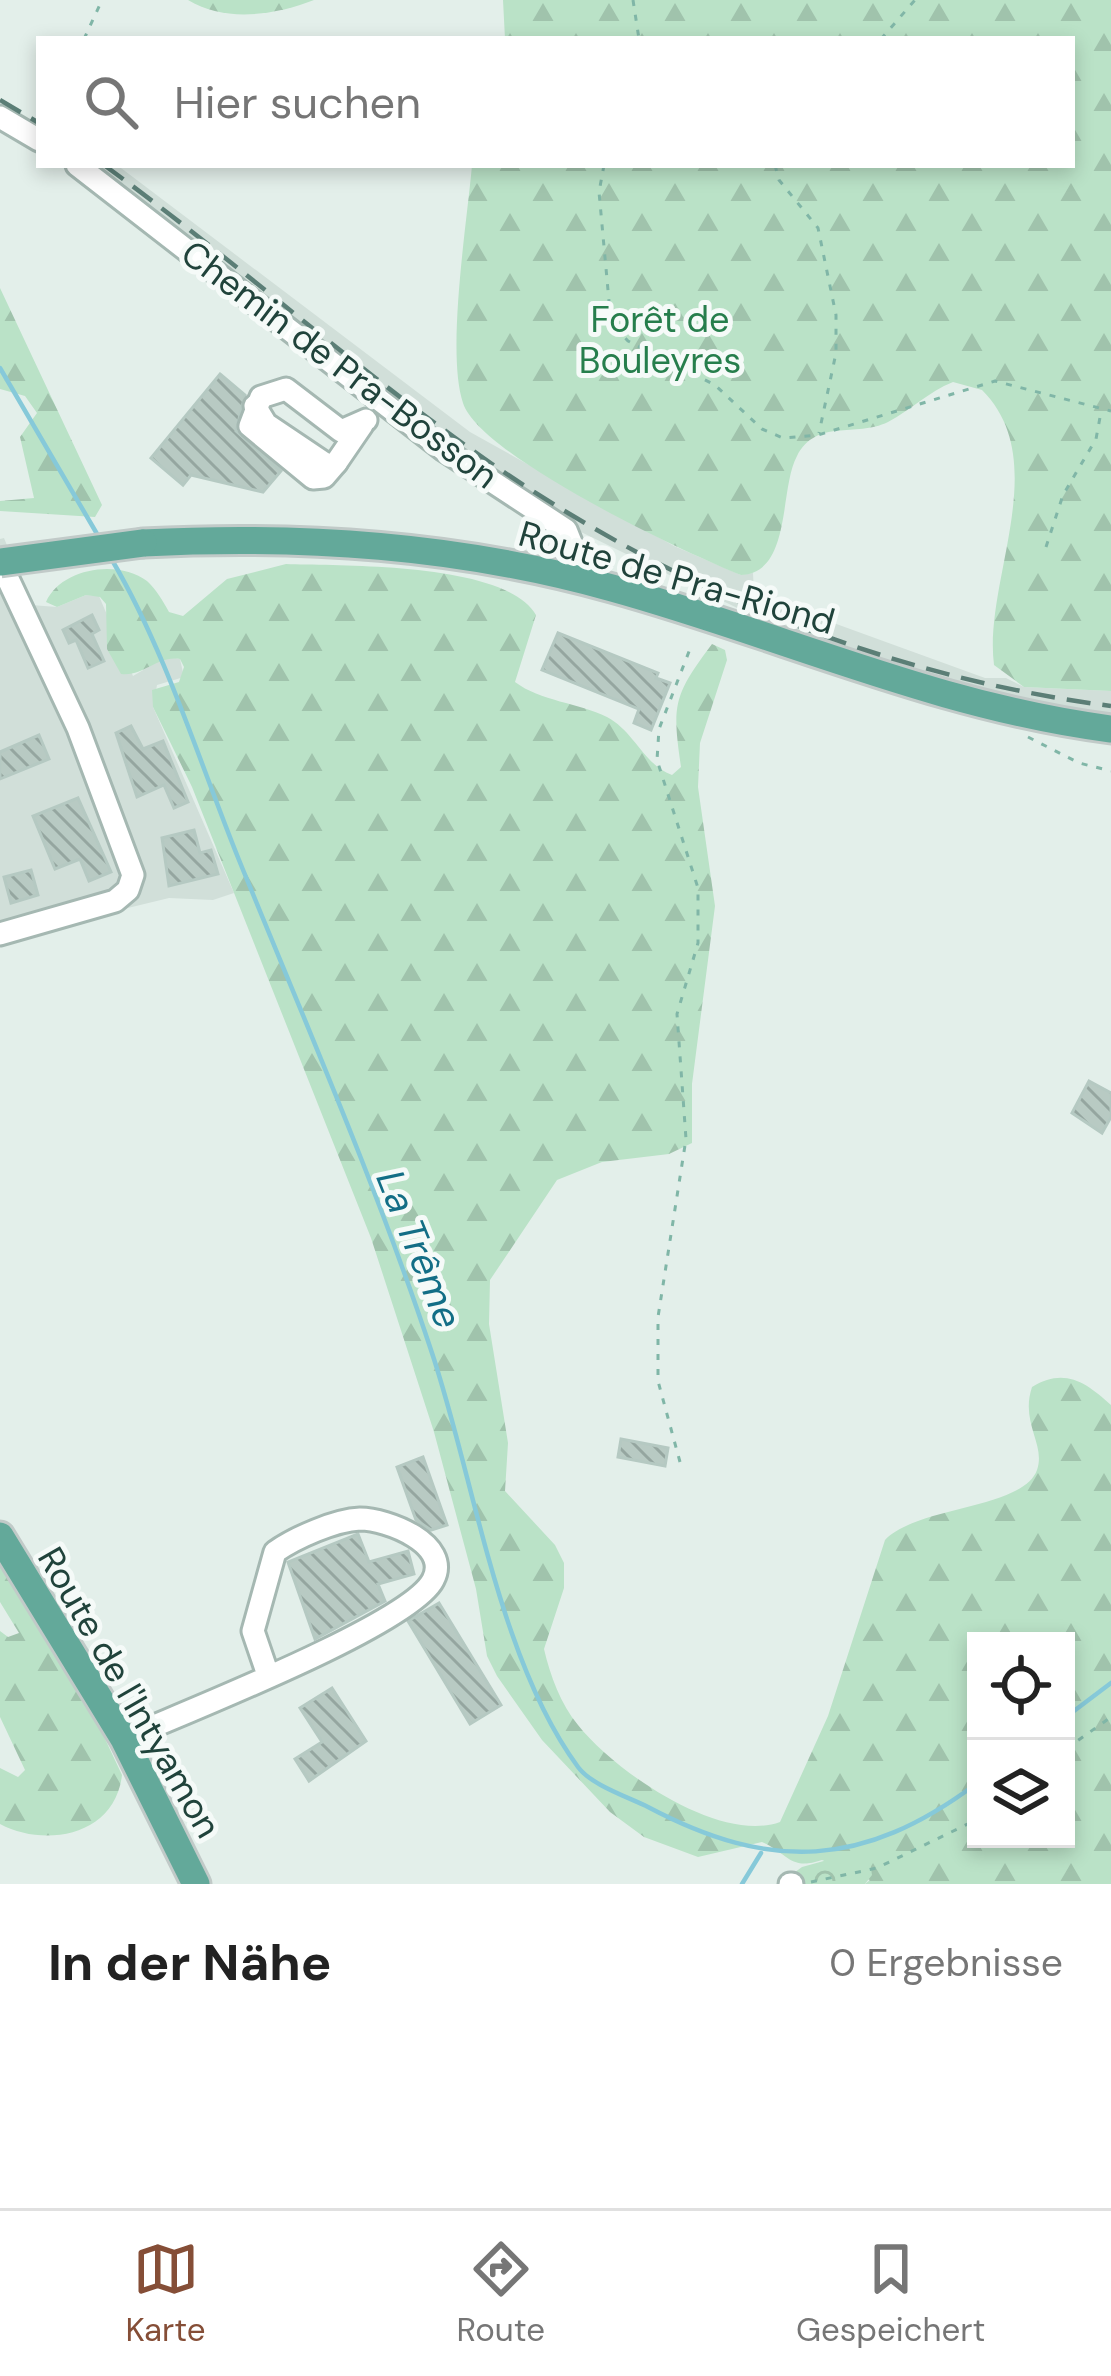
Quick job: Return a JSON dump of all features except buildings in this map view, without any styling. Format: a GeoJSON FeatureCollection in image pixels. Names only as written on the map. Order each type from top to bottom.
{"type":"FeatureCollection","features":[{"type":"Feature","properties":{"kind":"main road","name":"Route de Pra-Riond"},"geometry":{"type":"LineString","coordinates":[[0,562],[143,543],[287,538],[379,544],[568,577],[1018,714],[1111,729]]}},
{"type":"Feature","properties":{"kind":"main road","name":"Route de l'Intyamon"},"geometry":{"type":"LineString","coordinates":[[0,1536],[124,1739],[196,1884]]}},
{"type":"Feature","properties":{"kind":"street"},"geometry":{"type":"LineString","coordinates":[[0,117],[36,138]]}},
{"type":"Feature","properties":{"kind":"street","name":"Chemin de Pra-Bosson"},"geometry":{"type":"LineString","coordinates":[[81,168],[380,400],[566,530],[572,544],[568,577]]}},
{"type":"Feature","properties":{"kind":"street"},"geometry":{"type":"LineString","coordinates":[[366,420],[341,431],[286,389],[273,390],[255,406],[250,426],[256,436],[313,478],[324,477],[336,463],[380,400]]}},
{"type":"Feature","properties":{"kind":"street"},"geometry":{"type":"LineString","coordinates":[[0,562],[78,728],[134,875],[128,890],[115,901],[0,934]]}},
{"type":"Feature","properties":{"kind":"street"},"geometry":{"type":"LineString","coordinates":[[124,1739],[268,1675],[409,1605],[434,1580],[437,1568],[432,1552],[388,1525],[356,1519],[283,1546],[268,1564],[254,1621],[254,1639],[268,1675]]}},
{"type":"Feature","properties":{"kind":"path"},"geometry":{"type":"LineString","coordinates":[[85,36],[102,0]]}},
{"type":"Feature","properties":{"kind":"path"},"geometry":{"type":"LineString","coordinates":[[633,0],[639,36]]}},
{"type":"Feature","properties":{"kind":"path"},"geometry":{"type":"LineString","coordinates":[[884,36],[915,0]]}},
{"type":"Feature","properties":{"kind":"path"},"geometry":{"type":"LineString","coordinates":[[603,168],[599,192],[607,308],[618,333],[715,385],[762,429],[783,438],[818,435],[994,381],[1111,411]]}},
{"type":"Feature","properties":{"kind":"path"},"geometry":{"type":"LineString","coordinates":[[776,168],[779,180],[818,228],[836,315],[836,353],[818,435]]}},
{"type":"Feature","properties":{"kind":"path"},"geometry":{"type":"LineString","coordinates":[[1046,547],[1063,495],[1096,439],[1102,410]]}},
{"type":"Feature","properties":{"kind":"path"},"geometry":{"type":"LineString","coordinates":[[680,1462],[658,1381],[658,1317],[686,1139],[677,1014],[698,943],[698,888],[657,760],[659,729],[690,649]]}},
{"type":"Feature","properties":{"kind":"path"},"geometry":{"type":"LineString","coordinates":[[1018,714],[1031,741],[1111,771]]}},
{"type":"Feature","properties":{"kind":"path"},"geometry":{"type":"LineString","coordinates":[[1075,1743],[1111,1717]]}},
{"type":"Feature","properties":{"kind":"path"},"geometry":{"type":"LineString","coordinates":[[791,1884],[877,1868],[967,1824]]}},
{"type":"Feature","properties":{"kind":"shaded area"},"geometry":{"type":"Polygon","coordinates":[[[92,168],[121,168],[470,432],[674,546],[741,575],[753,573],[754,594],[985,678],[1006,678],[1024,687],[1111,691],[1111,715],[919,677],[766,622],[581,532],[452,446],[92,168]]]}},
{"type":"Feature","properties":{"kind":"shaded area"},"geometry":{"type":"Polygon","coordinates":[[[4,538],[31,605],[57,607],[86,595],[99,596],[133,676],[167,656],[180,659],[184,677],[157,685],[153,707],[234,893],[213,900],[169,898],[0,939],[0,539],[4,538]]]}},
{"type":"Feature","properties":{"kind":"green space"},"geometry":{"type":"Polygon","coordinates":[[[188,0],[314,0],[283,10],[234,14],[188,0]]]}},
{"type":"Feature","properties":{"kind":"green space","name":"Forêt de Bouleyres"},"geometry":{"type":"Polygon","coordinates":[[[503,0],[1111,0],[1111,691],[1024,687],[994,665],[993,632],[1015,487],[1013,452],[1003,419],[982,390],[953,382],[888,422],[826,433],[805,444],[792,471],[769,560],[757,571],[741,575],[587,501],[506,449],[478,425],[463,403],[458,381],[459,287],[472,168],[1075,168],[1075,36],[505,36],[503,0]]]}},
{"type":"Feature","properties":{"kind":"green space"},"geometry":{"type":"Polygon","coordinates":[[[0,288],[102,505],[95,517],[0,511],[0,501],[34,498],[20,437],[37,413],[25,396],[0,389],[0,288]]]}},
{"type":"Feature","properties":{"kind":"green space"},"geometry":{"type":"Polygon","coordinates":[[[286,564],[421,570],[492,585],[519,598],[536,615],[515,682],[536,694],[607,717],[672,775],[681,767],[677,715],[683,689],[712,644],[725,650],[727,660],[700,743],[698,787],[715,906],[692,1084],[692,1143],[669,1154],[602,1162],[557,1180],[490,1280],[489,1324],[508,1443],[505,1491],[555,1545],[564,1563],[564,1588],[544,1649],[549,1669],[578,1725],[642,1782],[728,1823],[780,1822],[828,1716],[885,1540],[920,1520],[1012,1493],[1028,1483],[1039,1460],[1029,1412],[1032,1387],[1054,1378],[1074,1380],[1111,1405],[1111,1884],[865,1884],[870,1880],[822,1860],[796,1862],[762,1842],[698,1857],[644,1837],[610,1812],[542,1740],[487,1656],[476,1589],[434,1432],[371,1238],[192,787],[153,707],[152,690],[179,682],[184,667],[180,659],[172,659],[121,674],[107,649],[106,604],[100,597],[86,595],[57,607],[46,602],[53,590],[77,575],[121,570],[147,581],[169,612],[183,616],[227,579],[286,564]]]}},
{"type":"Feature","properties":{"kind":"green space"},"geometry":{"type":"Polygon","coordinates":[[[0,1558],[75,1675],[122,1775],[117,1796],[106,1812],[75,1831],[37,1835],[0,1824],[0,1768],[18,1777],[25,1770],[0,1717],[0,1631],[8,1637],[19,1633],[0,1602],[0,1558]]]}},
{"type":"Feature","properties":{"kind":"green space"},"geometry":{"type":"Polygon","coordinates":[[[849,1854],[870,1862],[872,1875],[865,1884],[779,1884],[802,1867],[849,1854]]]}},
{"type":"Feature","properties":{"kind":"waterway","name":"La Trême"},"geometry":{"type":"LineString","coordinates":[[0,368],[100,539]]}},
{"type":"Feature","properties":{"kind":"waterway","name":"La Trême"},"geometry":{"type":"LineString","coordinates":[[112,560],[165,669],[363,1165],[431,1350],[508,1621],[550,1723],[578,1767],[601,1785],[693,1828],[735,1843],[776,1850],[855,1845],[935,1812],[967,1790]]}},
{"type":"Feature","properties":{"kind":"waterway","name":"La Trême"},"geometry":{"type":"LineString","coordinates":[[1075,1710],[1111,1683]]}},
{"type":"Feature","properties":{"kind":"waterway"},"geometry":{"type":"LineString","coordinates":[[742,1884],[761,1853]]}},
{"type":"Feature","properties":{"kind":"railway"},"geometry":{"type":"LineString","coordinates":[[0,100],[36,121]]}},
{"type":"Feature","properties":{"kind":"railway"},"geometry":{"type":"LineString","coordinates":[[108,168],[442,428],[563,510],[635,551],[710,589],[866,650],[946,674],[1111,706]]}}]}
